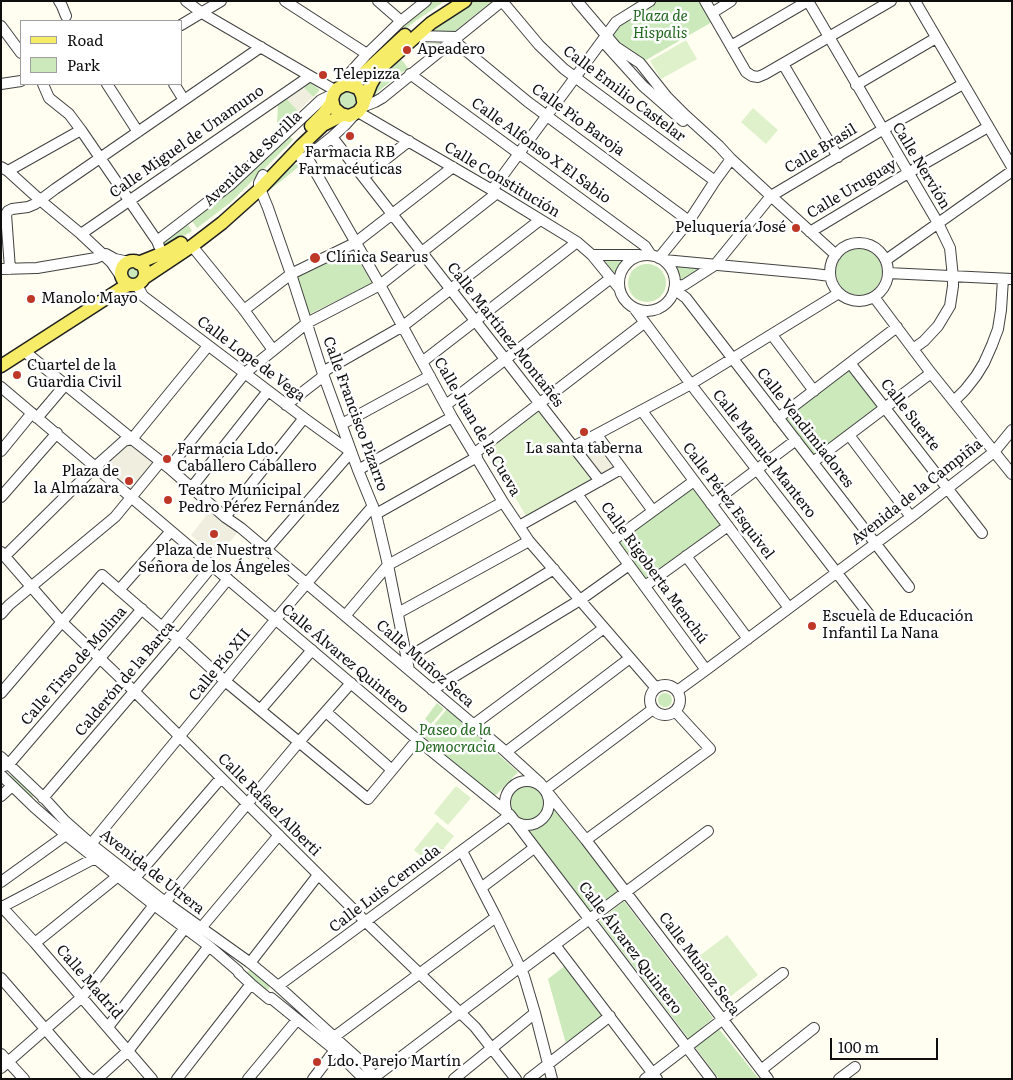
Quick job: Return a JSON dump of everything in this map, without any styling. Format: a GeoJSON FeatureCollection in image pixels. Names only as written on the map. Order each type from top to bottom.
{"type":"FeatureCollection","features":[{"type":"Feature","properties":{"kind":"main road","name":"Avenida de Sevilla"},"geometry":{"type":"LineString","coordinates":[[134,262],[159,248],[175,247],[198,232],[237,200],[323,114],[339,91],[412,29],[452,1]]}},
{"type":"Feature","properties":{"kind":"main road","name":"Avenida de Sevilla"},"geometry":{"type":"LineString","coordinates":[[1,366],[122,288],[130,280],[192,246],[222,223],[260,189],[324,125],[356,110],[378,72],[385,64],[431,23],[465,1]]}},
{"type":"Feature","properties":{"kind":"main road"},"geometry":{"type":"LineString","coordinates":[[355,86],[360,91],[363,96],[356,110],[336,110],[339,91],[355,86]]}},
{"type":"Feature","properties":{"kind":"main road"},"geometry":{"type":"LineString","coordinates":[[134,262],[144,269],[145,274],[130,280],[120,271],[123,266],[134,262]]}},
{"type":"Feature","properties":{"kind":"main road","name":"Avenida de Sevilla"},"geometry":{"type":"LineString","coordinates":[[1,357],[114,283],[130,280]]}},
{"type":"Feature","properties":{"kind":"street"},"geometry":{"type":"LineString","coordinates":[[182,24],[221,1]]}},
{"type":"Feature","properties":{"kind":"street"},"geometry":{"type":"LineString","coordinates":[[285,1],[367,54]]}},
{"type":"Feature","properties":{"kind":"street"},"geometry":{"type":"LineString","coordinates":[[378,1],[402,21]]}},
{"type":"Feature","properties":{"kind":"street","name":"Avenida de Sevilla"},"geometry":{"type":"LineString","coordinates":[[159,248],[321,100],[339,91],[347,76],[367,54],[426,1]]}},
{"type":"Feature","properties":{"kind":"street","name":"Avenida de Sevilla"},"geometry":{"type":"LineString","coordinates":[[287,160],[306,157],[346,124],[356,110],[378,101],[502,1]]}},
{"type":"Feature","properties":{"kind":"street","name":"Calle Emilio Castelar"},"geometry":{"type":"LineString","coordinates":[[502,1],[539,45],[564,69],[715,181]]}},
{"type":"Feature","properties":{"kind":"street"},"geometry":{"type":"LineString","coordinates":[[569,1],[604,38]]}},
{"type":"Feature","properties":{"kind":"street"},"geometry":{"type":"LineString","coordinates":[[577,1],[643,86],[714,149],[729,157],[836,255]]}},
{"type":"Feature","properties":{"kind":"street"},"geometry":{"type":"LineString","coordinates":[[1,614],[5,602],[31,587],[115,517],[132,496],[165,465],[245,373],[307,323],[380,285],[494,191],[519,153],[616,22],[650,1]]}},
{"type":"Feature","properties":{"kind":"street"},"geometry":{"type":"LineString","coordinates":[[705,1],[746,72],[758,77],[892,1]]}},
{"type":"Feature","properties":{"kind":"street"},"geometry":{"type":"LineString","coordinates":[[712,13],[731,1]]}},
{"type":"Feature","properties":{"kind":"street"},"geometry":{"type":"LineString","coordinates":[[731,46],[808,1]]}},
{"type":"Feature","properties":{"kind":"street","name":"Calle Nervión"},"geometry":{"type":"LineString","coordinates":[[808,1],[938,224],[950,248],[953,277],[950,306],[938,326],[914,349]]}},
{"type":"Feature","properties":{"kind":"street"},"geometry":{"type":"LineString","coordinates":[[915,1],[1012,167]]}},
{"type":"Feature","properties":{"kind":"street"},"geometry":{"type":"LineString","coordinates":[[189,2],[202,13],[339,91]]}},
{"type":"Feature","properties":{"kind":"street"},"geometry":{"type":"LineString","coordinates":[[1,26],[20,52]]}},
{"type":"Feature","properties":{"kind":"street"},"geometry":{"type":"LineString","coordinates":[[416,36],[455,38]]}},
{"type":"Feature","properties":{"kind":"street","name":"Calle Pio Baroja"},"geometry":{"type":"LineString","coordinates":[[455,38],[528,102],[689,220]]}},
{"type":"Feature","properties":{"kind":"street"},"geometry":{"type":"LineString","coordinates":[[856,85],[936,38]]}},
{"type":"Feature","properties":{"kind":"street"},"geometry":{"type":"LineString","coordinates":[[134,262],[115,259],[101,253],[96,258],[37,268],[6,269],[7,212],[12,209],[32,206],[261,48]]}},
{"type":"Feature","properties":{"kind":"street"},"geometry":{"type":"LineString","coordinates":[[783,64],[838,157]]}},
{"type":"Feature","properties":{"kind":"street","name":"Calle Alfonso X El Sabio"},"geometry":{"type":"LineString","coordinates":[[410,74],[645,246],[654,257]]}},
{"type":"Feature","properties":{"kind":"street","name":"Calle Miguel de Unamuno"},"geometry":{"type":"LineString","coordinates":[[81,234],[310,76]]}},
{"type":"Feature","properties":{"kind":"street"},"geometry":{"type":"LineString","coordinates":[[1,84],[20,81]]}},
{"type":"Feature","properties":{"kind":"street","name":"Calle Brasil"},"geometry":{"type":"LineString","coordinates":[[675,288],[684,285],[715,265],[771,196],[963,84]]}},
{"type":"Feature","properties":{"kind":"street"},"geometry":{"type":"LineString","coordinates":[[43,85],[49,98],[69,114],[81,130],[159,248]]}},
{"type":"Feature","properties":{"kind":"street"},"geometry":{"type":"LineString","coordinates":[[108,85],[138,132]]}},
{"type":"Feature","properties":{"kind":"street"},"geometry":{"type":"LineString","coordinates":[[175,85],[184,100]]}},
{"type":"Feature","properties":{"kind":"street","name":"Calle Constitución"},"geometry":{"type":"LineString","coordinates":[[356,110],[577,242],[592,255],[619,288]]}},
{"type":"Feature","properties":{"kind":"street","name":"Calle Uruguay"},"geometry":{"type":"LineString","coordinates":[[810,232],[908,172],[988,127]]}},
{"type":"Feature","properties":{"kind":"street"},"geometry":{"type":"LineString","coordinates":[[5,169],[81,130]]}},
{"type":"Feature","properties":{"kind":"street","name":"Calle Martínez Montañés"},"geometry":{"type":"LineString","coordinates":[[332,137],[600,481]]}},
{"type":"Feature","properties":{"kind":"street"},"geometry":{"type":"LineString","coordinates":[[363,177],[408,141]]}},
{"type":"Feature","properties":{"kind":"street","name":"Calle Juan de la Cueva"},"geometry":{"type":"LineString","coordinates":[[306,157],[380,285],[452,417],[503,502],[529,541],[656,688]]}},
{"type":"Feature","properties":{"kind":"street"},"geometry":{"type":"LineString","coordinates":[[654,257],[669,266],[675,279],[675,288],[668,301],[660,308],[647,311],[634,308],[623,299],[619,288],[622,269],[629,261],[654,257],[689,220],[729,157]]}},
{"type":"Feature","properties":{"kind":"street"},"geometry":{"type":"LineString","coordinates":[[244,310],[291,274],[355,243],[454,167]]}},
{"type":"Feature","properties":{"kind":"street","name":"Calle Lope de Vega"},"geometry":{"type":"LineString","coordinates":[[5,169],[81,234],[130,280],[143,296],[351,452]]}},
{"type":"Feature","properties":{"kind":"street"},"geometry":{"type":"LineString","coordinates":[[886,260],[1012,171]]}},
{"type":"Feature","properties":{"kind":"street"},"geometry":{"type":"LineString","coordinates":[[260,189],[259,183],[263,175]]}},
{"type":"Feature","properties":{"kind":"street","name":"Calle Francisco Pizarro"},"geometry":{"type":"LineString","coordinates":[[260,189],[291,274],[323,374],[374,510],[388,565],[409,670]]}},
{"type":"Feature","properties":{"kind":"street"},"geometry":{"type":"LineString","coordinates":[[286,405],[321,378],[326,370],[403,326],[540,220]]}},
{"type":"Feature","properties":{"kind":"street"},"geometry":{"type":"LineString","coordinates":[[422,362],[577,242]]}},
{"type":"Feature","properties":{"kind":"street"},"geometry":{"type":"LineString","coordinates":[[864,243],[870,245],[877,249],[886,260],[887,282],[884,288],[874,297],[856,301],[847,298],[833,285],[830,276],[831,265],[841,249],[849,245],[864,243]]}},
{"type":"Feature","properties":{"kind":"street"},"geometry":{"type":"LineString","coordinates":[[192,246],[244,310],[273,350]]}},
{"type":"Feature","properties":{"kind":"street"},"geometry":{"type":"LineString","coordinates":[[592,255],[654,257],[830,276]]}},
{"type":"Feature","properties":{"kind":"street"},"geometry":{"type":"LineString","coordinates":[[888,273],[1007,279],[998,329],[992,345],[976,376],[954,401]]}},
{"type":"Feature","properties":{"kind":"street"},"geometry":{"type":"LineString","coordinates":[[446,404],[611,278]]}},
{"type":"Feature","properties":{"kind":"street","name":"Calle Vendimiadores"},"geometry":{"type":"LineString","coordinates":[[675,288],[686,298],[909,587]]}},
{"type":"Feature","properties":{"kind":"street"},"geometry":{"type":"LineString","coordinates":[[574,447],[691,384],[839,292]]}},
{"type":"Feature","properties":{"kind":"street"},"geometry":{"type":"LineString","coordinates":[[874,297],[931,373],[1012,474]]}},
{"type":"Feature","properties":{"kind":"street","name":"Calle Manuel Mantero"},"geometry":{"type":"LineString","coordinates":[[634,308],[871,617]]}},
{"type":"Feature","properties":{"kind":"street","name":"Calle Pío XII"},"geometry":{"type":"LineString","coordinates":[[91,844],[276,619],[374,510],[476,455],[644,323]]}},
{"type":"Feature","properties":{"kind":"street"},"geometry":{"type":"LineString","coordinates":[[778,418],[896,327]]}},
{"type":"Feature","properties":{"kind":"street"},"geometry":{"type":"LineString","coordinates":[[772,335],[814,391]]}},
{"type":"Feature","properties":{"kind":"street"},"geometry":{"type":"LineString","coordinates":[[3,554],[124,441],[132,439],[208,346]]}},
{"type":"Feature","properties":{"kind":"street","name":"Calle Muñoz Seca"},"geometry":{"type":"LineString","coordinates":[[24,351],[192,486],[506,752],[540,783],[586,840],[768,1079]]}},
{"type":"Feature","properties":{"kind":"street","name":"Calle Suerte"},"geometry":{"type":"LineString","coordinates":[[850,364],[982,533]]}},
{"type":"Feature","properties":{"kind":"street"},"geometry":{"type":"LineString","coordinates":[[813,462],[931,373]]}},
{"type":"Feature","properties":{"kind":"street"},"geometry":{"type":"LineString","coordinates":[[342,424],[430,376]]}},
{"type":"Feature","properties":{"kind":"street"},"geometry":{"type":"LineString","coordinates":[[1,451],[65,385]]}},
{"type":"Feature","properties":{"kind":"street","name":"Calle Álvarez Quintero"},"geometry":{"type":"LineString","coordinates":[[1,386],[417,740],[510,815],[711,1079]]}},
{"type":"Feature","properties":{"kind":"street"},"geometry":{"type":"LineString","coordinates":[[192,486],[268,391]]}},
{"type":"Feature","properties":{"kind":"street","name":"Calle Pérez Esquivel"},"geometry":{"type":"LineString","coordinates":[[642,411],[789,608]]}},
{"type":"Feature","properties":{"kind":"street"},"geometry":{"type":"LineString","coordinates":[[358,470],[452,417]]}},
{"type":"Feature","properties":{"kind":"street"},"geometry":{"type":"LineString","coordinates":[[226,516],[304,418]]}},
{"type":"Feature","properties":{"kind":"street","name":"Avenida de la Campiña"},"geometry":{"type":"LineString","coordinates":[[677,691],[911,517],[994,452],[1012,430]]}},
{"type":"Feature","properties":{"kind":"street"},"geometry":{"type":"LineString","coordinates":[[1,497],[57,433]]}},
{"type":"Feature","properties":{"kind":"street"},"geometry":{"type":"LineString","coordinates":[[596,435],[652,511]]}},
{"type":"Feature","properties":{"kind":"street"},"geometry":{"type":"LineString","coordinates":[[849,435],[911,517]]}},
{"type":"Feature","properties":{"kind":"street"},"geometry":{"type":"LineString","coordinates":[[711,504],[796,440]]}},
{"type":"Feature","properties":{"kind":"street"},"geometry":{"type":"LineString","coordinates":[[266,550],[351,452]]}},
{"type":"Feature","properties":{"kind":"street"},"geometry":{"type":"LineString","coordinates":[[520,526],[621,469]]}},
{"type":"Feature","properties":{"kind":"street"},"geometry":{"type":"LineString","coordinates":[[612,542],[694,480]]}},
{"type":"Feature","properties":{"kind":"street","name":"Calle Rigoberta Menchú"},"geometry":{"type":"LineString","coordinates":[[577,494],[706,670]]}},
{"type":"Feature","properties":{"kind":"street"},"geometry":{"type":"LineString","coordinates":[[345,616],[388,565],[503,502]]}},
{"type":"Feature","properties":{"kind":"street"},"geometry":{"type":"LineString","coordinates":[[645,586],[728,526]]}},
{"type":"Feature","properties":{"kind":"street"},"geometry":{"type":"LineString","coordinates":[[119,590],[171,531]]}},
{"type":"Feature","properties":{"kind":"street"},"geometry":{"type":"LineString","coordinates":[[398,613],[529,541]]}},
{"type":"Feature","properties":{"kind":"street","name":"Calle Rafael Alberti"},"geometry":{"type":"LineString","coordinates":[[3,554],[62,622],[475,1027],[516,1079]]}},
{"type":"Feature","properties":{"kind":"street"},"geometry":{"type":"LineString","coordinates":[[686,556],[748,639]]}},
{"type":"Feature","properties":{"kind":"street"},"geometry":{"type":"LineString","coordinates":[[432,690],[580,600],[629,565]]}},
{"type":"Feature","properties":{"kind":"street"},"geometry":{"type":"LineString","coordinates":[[162,627],[212,566]]}},
{"type":"Feature","properties":{"kind":"street"},"geometry":{"type":"LineString","coordinates":[[407,658],[554,569]]}},
{"type":"Feature","properties":{"kind":"street"},"geometry":{"type":"LineString","coordinates":[[1,692],[102,575],[162,627],[179,639],[225,681],[368,799],[417,740]]}},
{"type":"Feature","properties":{"kind":"street","name":"Calderón de la Barca"},"geometry":{"type":"LineString","coordinates":[[34,807],[134,692],[228,579]]}},
{"type":"Feature","properties":{"kind":"street","name":"Calle Tirso de Molina"},"geometry":{"type":"LineString","coordinates":[[4,764],[142,610]]}},
{"type":"Feature","properties":{"kind":"street"},"geometry":{"type":"LineString","coordinates":[[473,725],[604,628]]}},
{"type":"Feature","properties":{"kind":"street"},"geometry":{"type":"LineString","coordinates":[[261,709],[312,650]]}},
{"type":"Feature","properties":{"kind":"street"},"geometry":{"type":"LineString","coordinates":[[506,752],[630,658]]}},
{"type":"Feature","properties":{"kind":"street"},"geometry":{"type":"LineString","coordinates":[[165,902],[351,683]]}},
{"type":"Feature","properties":{"kind":"street"},"geometry":{"type":"LineString","coordinates":[[664,685],[674,687],[677,691],[680,704],[671,714],[661,714],[653,709],[651,696],[656,688],[664,685]]}},
{"type":"Feature","properties":{"kind":"street"},"geometry":{"type":"LineString","coordinates":[[545,790],[653,709]]}},
{"type":"Feature","properties":{"kind":"street"},"geometry":{"type":"LineString","coordinates":[[586,840],[710,749],[675,711]]}},
{"type":"Feature","properties":{"kind":"street"},"geometry":{"type":"LineString","coordinates":[[326,712],[392,770]]}},
{"type":"Feature","properties":{"kind":"street","name":"Avenida de Utrera"},"geometry":{"type":"LineString","coordinates":[[4,764],[91,844],[165,902],[249,962],[279,987]]}},
{"type":"Feature","properties":{"kind":"street","name":"Avenida de Utrera"},"geometry":{"type":"LineString","coordinates":[[1,775],[66,835],[209,946],[251,984],[269,999],[271,998]]}},
{"type":"Feature","properties":{"kind":"street"},"geometry":{"type":"LineString","coordinates":[[135,878],[221,778]]}},
{"type":"Feature","properties":{"kind":"street"},"geometry":{"type":"LineString","coordinates":[[526,781],[533,782],[545,790],[549,806],[541,820],[525,825],[516,821],[510,815],[506,810],[506,800],[510,790],[515,785],[526,781]]}},
{"type":"Feature","properties":{"kind":"street"},"geometry":{"type":"LineString","coordinates":[[1,796],[12,786]]}},
{"type":"Feature","properties":{"kind":"street","name":"Calle Luis Cernuda"},"geometry":{"type":"LineString","coordinates":[[271,998],[278,994],[279,987],[510,815]]}},
{"type":"Feature","properties":{"kind":"street"},"geometry":{"type":"LineString","coordinates":[[371,1078],[460,1012],[556,945],[708,832]]}},
{"type":"Feature","properties":{"kind":"street"},"geometry":{"type":"LineString","coordinates":[[1,882],[66,835]]}},
{"type":"Feature","properties":{"kind":"street"},"geometry":{"type":"LineString","coordinates":[[201,928],[279,835]]}},
{"type":"Feature","properties":{"kind":"street"},"geometry":{"type":"LineString","coordinates":[[481,888],[534,848]]}},
{"type":"Feature","properties":{"kind":"street"},"geometry":{"type":"LineString","coordinates":[[462,851],[520,969],[535,1013],[552,1079]]}},
{"type":"Feature","properties":{"kind":"street"},"geometry":{"type":"LineString","coordinates":[[2,907],[94,858]]}},
{"type":"Feature","properties":{"kind":"street"},"geometry":{"type":"LineString","coordinates":[[238,971],[241,964],[249,962],[318,875]]}},
{"type":"Feature","properties":{"kind":"street"},"geometry":{"type":"LineString","coordinates":[[34,943],[118,876]]}},
{"type":"Feature","properties":{"kind":"street"},"geometry":{"type":"LineString","coordinates":[[5,1065],[82,998],[154,905]]}},
{"type":"Feature","properties":{"kind":"street","name":"Calle Madrid"},"geometry":{"type":"LineString","coordinates":[[2,907],[152,1079]]}},
{"type":"Feature","properties":{"kind":"street"},"geometry":{"type":"LineString","coordinates":[[334,1037],[496,917]]}},
{"type":"Feature","properties":{"kind":"street"},"geometry":{"type":"LineString","coordinates":[[108,1027],[185,928]]}},
{"type":"Feature","properties":{"kind":"street"},"geometry":{"type":"LineString","coordinates":[[556,945],[610,1016],[652,1077],[687,1046],[783,973]]}},
{"type":"Feature","properties":{"kind":"street"},"geometry":{"type":"LineString","coordinates":[[97,1079],[128,1051],[209,946]]}},
{"type":"Feature","properties":{"kind":"street"},"geometry":{"type":"LineString","coordinates":[[1,978],[85,1077]]}},
{"type":"Feature","properties":{"kind":"street"},"geometry":{"type":"LineString","coordinates":[[176,1079],[251,984]]}},
{"type":"Feature","properties":{"kind":"street"},"geometry":{"type":"LineString","coordinates":[[279,987],[364,1064],[371,1078]]}},
{"type":"Feature","properties":{"kind":"street"},"geometry":{"type":"LineString","coordinates":[[271,998],[371,1078]]}},
{"type":"Feature","properties":{"kind":"street"},"geometry":{"type":"LineString","coordinates":[[454,1079],[535,1013]]}},
{"type":"Feature","properties":{"kind":"street"},"geometry":{"type":"LineString","coordinates":[[529,1079],[610,1016]]}},
{"type":"Feature","properties":{"kind":"street"},"geometry":{"type":"LineString","coordinates":[[248,1079],[297,1020]]}},
{"type":"Feature","properties":{"kind":"street"},"geometry":{"type":"LineString","coordinates":[[761,1070],[814,1028]]}},
{"type":"Feature","properties":{"kind":"street"},"geometry":{"type":"LineString","coordinates":[[313,1079],[335,1050]]}},
{"type":"Feature","properties":{"kind":"street"},"geometry":{"type":"LineString","coordinates":[[1,1054],[5,1065],[24,1079]]}},
{"type":"Feature","properties":{"kind":"street"},"geometry":{"type":"LineString","coordinates":[[840,1079],[854,1067]]}},
{"type":"Feature","properties":{"kind":"green space"},"geometry":{"type":"Polygon","coordinates":[[[431,1],[445,1],[414,22],[387,46],[386,44],[407,22],[431,1]]]}},
{"type":"Feature","properties":{"kind":"green space"},"geometry":{"type":"Polygon","coordinates":[[[471,1],[492,1],[455,31],[427,31],[471,1]]]}},
{"type":"Feature","properties":{"kind":"green space","name":"Plaza de Hispalis"},"geometry":{"type":"Polygon","coordinates":[[[658,1],[700,1],[712,22],[646,60],[621,45],[612,35],[620,24],[658,1]]]}},
{"type":"Feature","properties":{"kind":"green space"},"geometry":{"type":"Polygon","coordinates":[[[686,40],[697,59],[661,79],[650,61],[686,40]]]}},
{"type":"Feature","properties":{"kind":"green space"},"geometry":{"type":"Polygon","coordinates":[[[419,43],[440,43],[427,53],[419,43]]]}},
{"type":"Feature","properties":{"kind":"green space"},"geometry":{"type":"Polygon","coordinates":[[[397,59],[401,59],[408,68],[376,93],[378,96],[372,99],[373,87],[397,59]]]}},
{"type":"Feature","properties":{"kind":"green space"},"geometry":{"type":"Polygon","coordinates":[[[310,83],[319,89],[313,97],[304,88],[310,83]]]}},
{"type":"Feature","properties":{"kind":"green space"},"geometry":{"type":"Polygon","coordinates":[[[348,92],[356,100],[348,108],[340,100],[348,92]]]}},
{"type":"Feature","properties":{"kind":"green space"},"geometry":{"type":"Polygon","coordinates":[[[287,99],[298,111],[281,126],[277,122],[278,105],[287,99]]]}},
{"type":"Feature","properties":{"kind":"green space"},"geometry":{"type":"Polygon","coordinates":[[[753,108],[778,130],[766,144],[741,122],[753,108]]]}},
{"type":"Feature","properties":{"kind":"green space"},"geometry":{"type":"Polygon","coordinates":[[[290,136],[293,140],[231,202],[197,228],[192,221],[233,189],[290,136]]]}},
{"type":"Feature","properties":{"kind":"green space"},"geometry":{"type":"Polygon","coordinates":[[[302,164],[265,194],[265,187],[288,165],[302,164]]]}},
{"type":"Feature","properties":{"kind":"green space"},"geometry":{"type":"Polygon","coordinates":[[[188,225],[192,231],[176,241],[164,244],[165,240],[188,225]]]}},
{"type":"Feature","properties":{"kind":"green space"},"geometry":{"type":"Polygon","coordinates":[[[854,249],[864,249],[878,259],[882,272],[878,285],[872,291],[864,295],[854,295],[840,285],[836,277],[836,267],[846,253],[854,249]]]}},
{"type":"Feature","properties":{"kind":"green space"},"geometry":{"type":"Polygon","coordinates":[[[353,251],[372,283],[308,315],[295,278],[353,251]]]}},
{"type":"Feature","properties":{"kind":"green space"},"geometry":{"type":"Polygon","coordinates":[[[606,259],[621,262],[615,272],[612,272],[605,262],[606,259]]]}},
{"type":"Feature","properties":{"kind":"green space"},"geometry":{"type":"Polygon","coordinates":[[[647,264],[661,269],[666,283],[661,297],[647,302],[633,297],[628,283],[633,269],[647,264]]]}},
{"type":"Feature","properties":{"kind":"green space"},"geometry":{"type":"Polygon","coordinates":[[[679,266],[702,268],[685,281],[681,281],[677,269],[679,266]]]}},
{"type":"Feature","properties":{"kind":"green space"},"geometry":{"type":"Polygon","coordinates":[[[130,268],[134,268],[138,274],[134,280],[130,280],[126,276],[126,272],[130,268]]]}},
{"type":"Feature","properties":{"kind":"green space"},"geometry":{"type":"Polygon","coordinates":[[[850,368],[879,407],[814,457],[784,418],[850,368]]]}},
{"type":"Feature","properties":{"kind":"green space"},"geometry":{"type":"Polygon","coordinates":[[[539,410],[592,479],[526,516],[487,449],[539,410]]]}},
{"type":"Feature","properties":{"kind":"green space"},"geometry":{"type":"Polygon","coordinates":[[[693,487],[722,525],[645,582],[617,543],[693,487]]]}},
{"type":"Feature","properties":{"kind":"green space"},"geometry":{"type":"Polygon","coordinates":[[[665,693],[670,695],[672,700],[670,705],[665,707],[660,705],[658,700],[660,695],[665,693]]]}},
{"type":"Feature","properties":{"kind":"green space"},"geometry":{"type":"Polygon","coordinates":[[[437,703],[444,709],[431,724],[425,719],[437,703]]]}},
{"type":"Feature","properties":{"kind":"green space","name":"Paseo de la Democracia"},"geometry":{"type":"Polygon","coordinates":[[[447,709],[518,772],[495,796],[424,737],[447,709]]]}},
{"type":"Feature","properties":{"kind":"green space"},"geometry":{"type":"Polygon","coordinates":[[[12,774],[34,796],[31,798],[11,779],[10,776],[12,774]]]}},
{"type":"Feature","properties":{"kind":"green space"},"geometry":{"type":"Polygon","coordinates":[[[456,786],[471,798],[448,825],[434,813],[456,786]]]}},
{"type":"Feature","properties":{"kind":"green space"},"geometry":{"type":"Polygon","coordinates":[[[527,786],[534,787],[539,791],[543,796],[543,810],[539,815],[534,819],[527,820],[520,819],[515,815],[511,810],[510,803],[511,796],[515,791],[520,787],[527,786]]]}},
{"type":"Feature","properties":{"kind":"green space"},"geometry":{"type":"Polygon","coordinates":[[[554,809],[556,809],[618,891],[589,913],[527,831],[544,823],[554,809]]]}},
{"type":"Feature","properties":{"kind":"green space"},"geometry":{"type":"Polygon","coordinates":[[[437,822],[454,836],[431,864],[414,850],[437,822]]]}},
{"type":"Feature","properties":{"kind":"green space"},"geometry":{"type":"Polygon","coordinates":[[[624,901],[713,1018],[689,1039],[599,921],[624,901]]]}},
{"type":"Feature","properties":{"kind":"green space"},"geometry":{"type":"Polygon","coordinates":[[[727,935],[758,975],[721,1004],[690,963],[727,935]]]}},
{"type":"Feature","properties":{"kind":"green space"},"geometry":{"type":"Polygon","coordinates":[[[566,965],[604,1015],[566,1044],[548,979],[566,965]]]}},
{"type":"Feature","properties":{"kind":"green space"},"geometry":{"type":"Polygon","coordinates":[[[251,970],[269,985],[269,989],[265,990],[246,974],[251,970]]]}},
{"type":"Feature","properties":{"kind":"green space"},"geometry":{"type":"Polygon","coordinates":[[[719,1029],[759,1079],[719,1079],[695,1047],[719,1029]]]}},
{"type":"Feature","properties":{"kind":"shaded area"},"geometry":{"type":"Polygon","coordinates":[[[304,88],[313,97],[298,111],[287,99],[304,88]]]}},
{"type":"Feature","properties":{"kind":"shaded area","name":"Plaza de la Almazara"},"geometry":{"type":"Polygon","coordinates":[[[128,439],[161,461],[132,496],[96,466],[128,439]]]}},
{"type":"Feature","properties":{"kind":"shaded area"},"geometry":{"type":"Polygon","coordinates":[[[592,442],[597,443],[615,468],[602,475],[582,451],[586,445],[592,442]]]}},
{"type":"Feature","properties":{"kind":"shaded area","name":"Plaza de Nuestra Señora de los Ángeles"},"geometry":{"type":"Polygon","coordinates":[[[209,508],[237,533],[217,558],[191,535],[206,516],[204,514],[209,508]]]}},
{"type":"Feature","properties":{"kind":"place","name":"Apeadero"},"geometry":{"type":"Point","coordinates":[407,50]}},
{"type":"Feature","properties":{"kind":"place","name":"Telepizza"},"geometry":{"type":"Point","coordinates":[323,75]}},
{"type":"Feature","properties":{"kind":"place","name":"Farmacia RB Farmacéuticas"},"geometry":{"type":"Point","coordinates":[350,136]}},
{"type":"Feature","properties":{"kind":"place","name":"Peluquería José"},"geometry":{"type":"Point","coordinates":[796,228]}},
{"type":"Feature","properties":{"kind":"place","name":"Clínica Searus"},"geometry":{"type":"Point","coordinates":[315,258]}},
{"type":"Feature","properties":{"kind":"place","name":"Manolo Mayo"},"geometry":{"type":"Point","coordinates":[31,299]}},
{"type":"Feature","properties":{"kind":"place","name":"Cuartel de la Guardia Civil"},"geometry":{"type":"Point","coordinates":[17,375]}},
{"type":"Feature","properties":{"kind":"place","name":"La santa taberna"},"geometry":{"type":"Point","coordinates":[584,432]}},
{"type":"Feature","properties":{"kind":"place","name":"Farmacia Ldo. Caballero Caballero"},"geometry":{"type":"Point","coordinates":[167,459]}},
{"type":"Feature","properties":{"kind":"place","name":"Plaza de la Almazara"},"geometry":{"type":"Point","coordinates":[129,481]}},
{"type":"Feature","properties":{"kind":"place","name":"Teatro Municipal Pedro Pérez Fernández"},"geometry":{"type":"Point","coordinates":[168,500]}},
{"type":"Feature","properties":{"kind":"place","name":"Plaza de Nuestra Señora de los Ángeles"},"geometry":{"type":"Point","coordinates":[214,534]}},
{"type":"Feature","properties":{"kind":"place","name":"Escuela de Educación Infantil La Nana"},"geometry":{"type":"Point","coordinates":[812,626]}},
{"type":"Feature","properties":{"kind":"place","name":"Ldo. Parejo Martín"},"geometry":{"type":"Point","coordinates":[317,1062]}}]}
